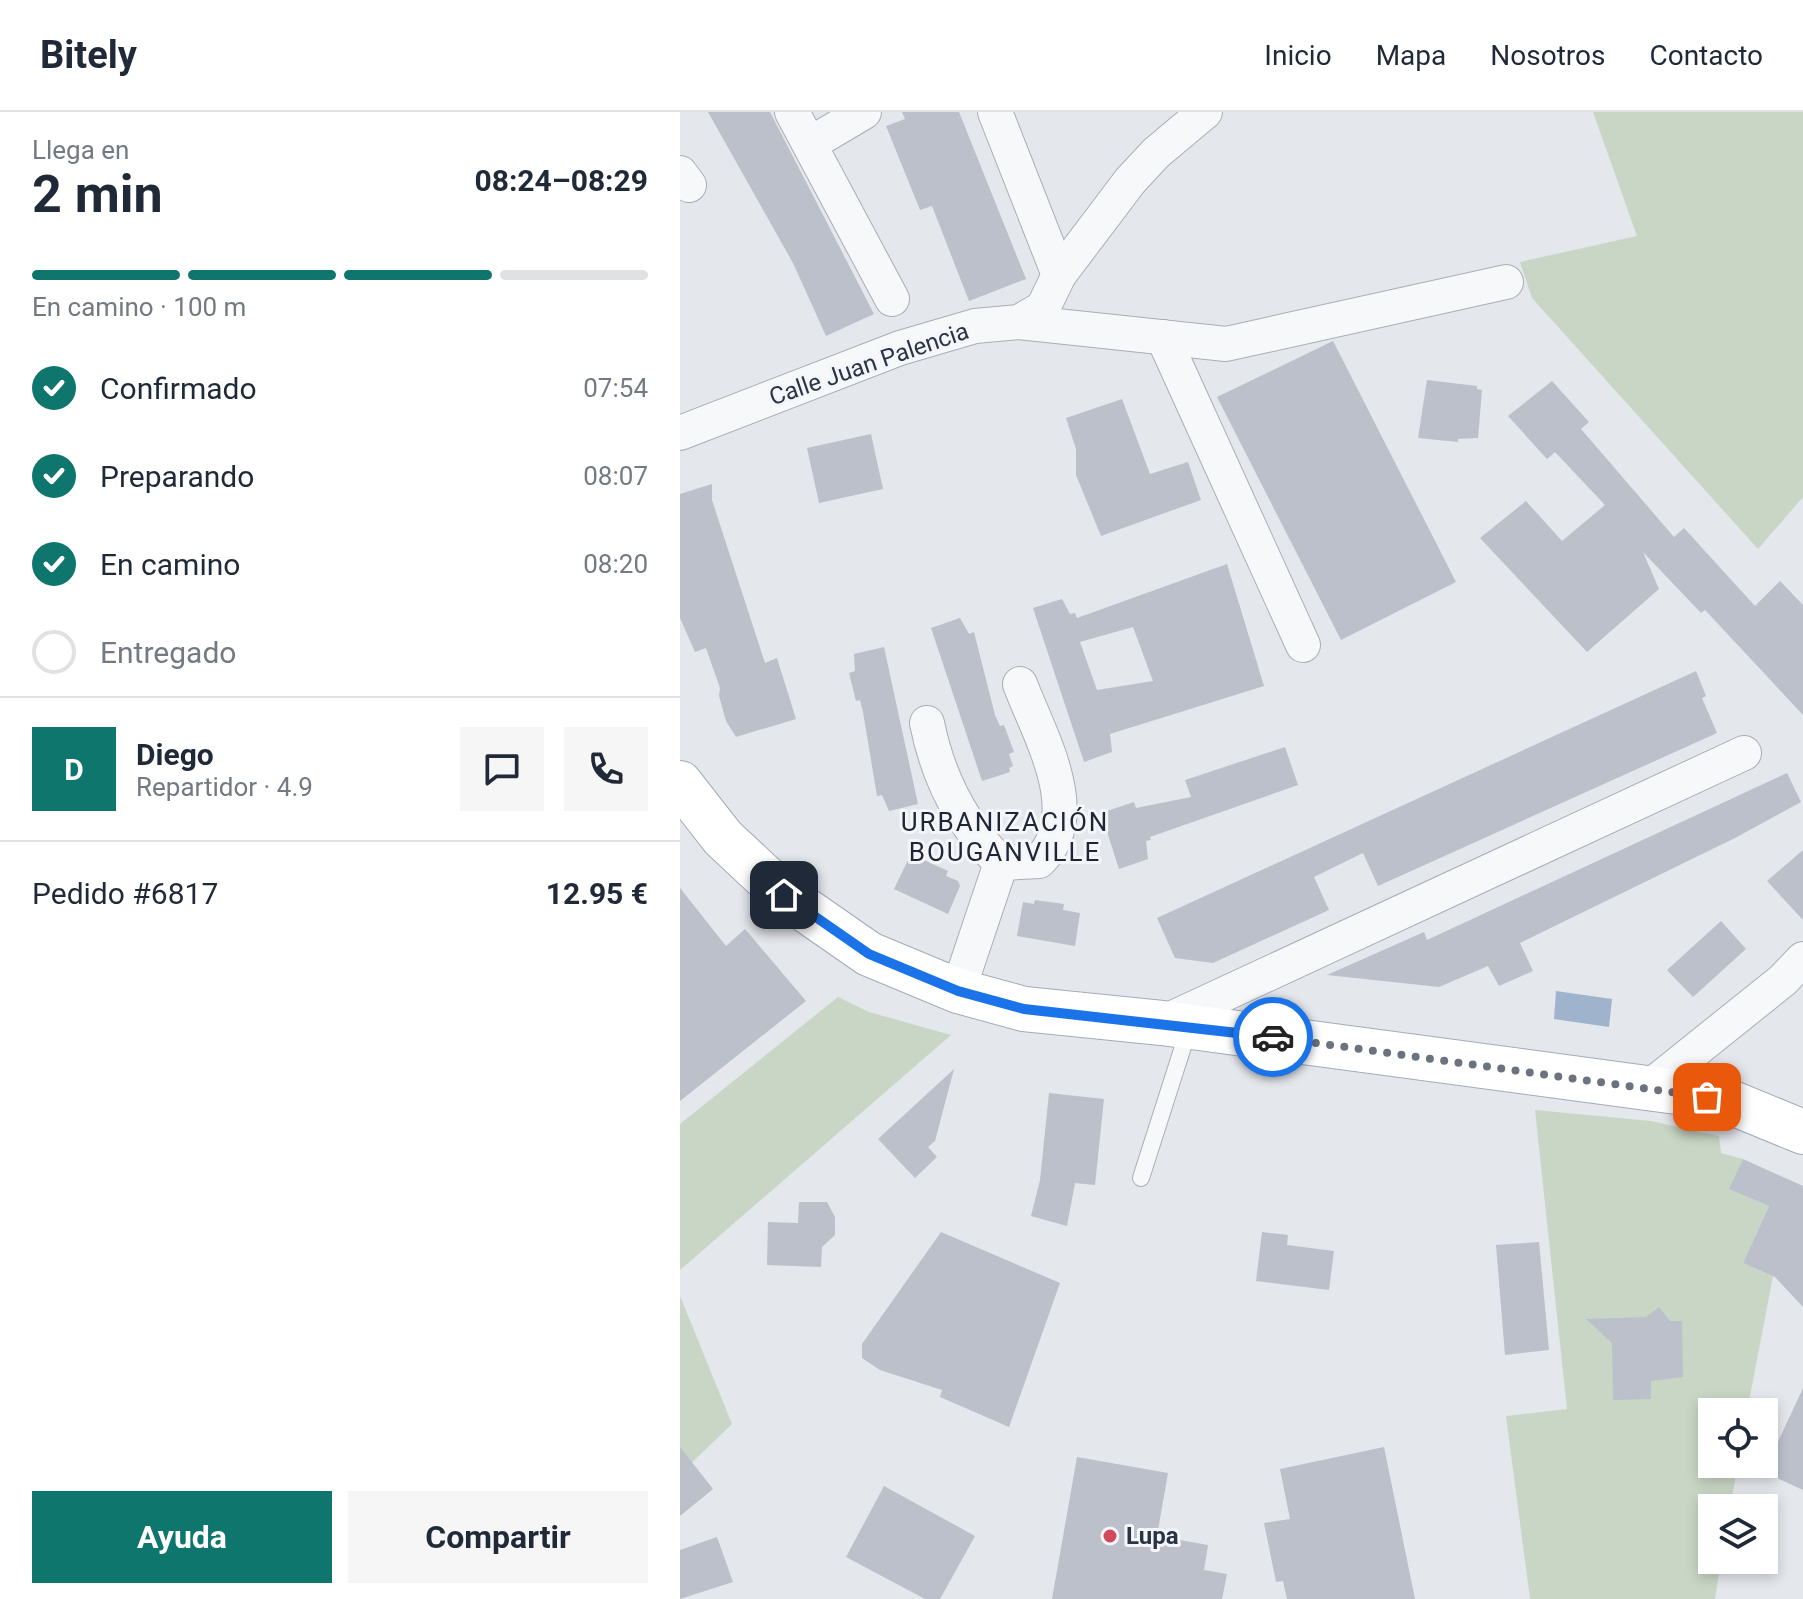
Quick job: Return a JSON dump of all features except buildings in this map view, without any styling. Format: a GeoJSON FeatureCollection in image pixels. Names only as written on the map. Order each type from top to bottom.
{"type":"FeatureCollection","features":[{"type":"Feature","properties":{"kind":"main road"},"geometry":{"type":"LineString","coordinates":[[680,783],[723,838],[784,895],[869,954],[958,991],[1024,1009],[1176,1024],[1730,1102],[1803,1132]]}},
{"type":"Feature","properties":{"kind":"street"},"geometry":{"type":"LineString","coordinates":[[792,112],[892,299]]}},
{"type":"Feature","properties":{"kind":"street"},"geometry":{"type":"LineString","coordinates":[[810,144],[864,112]]}},
{"type":"Feature","properties":{"kind":"street"},"geometry":{"type":"LineString","coordinates":[[995,112],[1059,275]]}},
{"type":"Feature","properties":{"kind":"street"},"geometry":{"type":"LineString","coordinates":[[1019,322],[1043,308],[1059,275],[1139,172],[1205,112]]}},
{"type":"Feature","properties":{"kind":"street","name":"Calle Juan Palencia"},"geometry":{"type":"LineString","coordinates":[[680,433],[900,348],[975,326],[1019,322],[1226,344],[1506,282]]}},
{"type":"Feature","properties":{"kind":"street"},"geometry":{"type":"LineString","coordinates":[[1163,337],[1303,645]]}},
{"type":"Feature","properties":{"kind":"street"},"geometry":{"type":"LineString","coordinates":[[927,723],[938,769],[949,795],[977,840],[1001,863],[1039,861],[1056,836],[1060,813],[1058,788],[1020,684]]}},
{"type":"Feature","properties":{"kind":"street"},"geometry":{"type":"LineString","coordinates":[[1176,1024],[1744,753]]}},
{"type":"Feature","properties":{"kind":"street"},"geometry":{"type":"LineString","coordinates":[[958,991],[1001,863]]}},
{"type":"Feature","properties":{"kind":"street"},"geometry":{"type":"LineString","coordinates":[[1647,1089],[1783,980],[1803,959]]}},
{"type":"Feature","properties":{"kind":"lane"},"geometry":{"type":"LineString","coordinates":[[1141,1178],[1176,1024]]}},
{"type":"Feature","properties":{"kind":"green space"},"geometry":{"type":"Polygon","coordinates":[[[1593,112],[1803,112],[1803,497],[1758,549],[1532,298],[1520,262],[1637,236],[1593,112]]]}},
{"type":"Feature","properties":{"kind":"green space"},"geometry":{"type":"Polygon","coordinates":[[[838,997],[869,1012],[951,1035],[680,1270],[680,1124],[838,997]]]}},
{"type":"Feature","properties":{"kind":"green space"},"geometry":{"type":"Polygon","coordinates":[[[1535,1110],[1651,1121],[1719,1136],[1721,1153],[1743,1159],[1730,1189],[1769,1206],[1743,1263],[1773,1276],[1750,1398],[1698,1398],[1698,1478],[1735,1478],[1733,1494],[1698,1494],[1698,1574],[1719,1574],[1715,1599],[1530,1599],[1506,1416],[1567,1409],[1535,1110]]]}},
{"type":"Feature","properties":{"kind":"green space"},"geometry":{"type":"Polygon","coordinates":[[[680,1296],[732,1424],[680,1474],[680,1296]]]}},
{"type":"Feature","properties":{"kind":"water"},"geometry":{"type":"Polygon","coordinates":[[[1556,991],[1612,999],[1609,1027],[1554,1019],[1556,991]]]}},
{"type":"Feature","properties":{"kind":"way so far"},"geometry":{"type":"LineString","coordinates":[[1273,1037],[1707,1097]]}},
{"type":"Feature","properties":{"kind":"place","name":"Lupa"},"geometry":{"type":"Point","coordinates":[1110,1536]}},
{"type":"Feature","properties":{"kind":"district","name":"URBANIZACIÓN BOUGANVILLE"},"geometry":{"type":"Point","coordinates":[1005,837]}},
{"type":"Feature","properties":{"kind":"route"},"geometry":{"type":"LineString","coordinates":[[784,895],[869,954],[958,991],[1024,1009],[1273,1037]]}}]}
